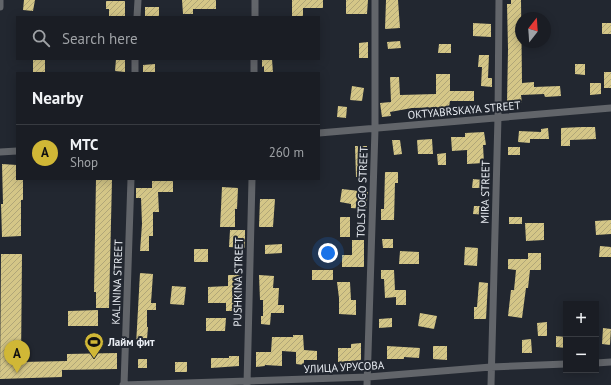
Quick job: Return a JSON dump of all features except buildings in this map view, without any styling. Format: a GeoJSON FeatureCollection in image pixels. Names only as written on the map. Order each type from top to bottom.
{"type":"FeatureCollection","features":[{"type":"Feature","properties":{"kind":"street"},"geometry":{"type":"LineString","coordinates":[[0,0],[0,7]]}},
{"type":"Feature","properties":{"kind":"street"},"geometry":{"type":"LineString","coordinates":[[137,16],[138,0]]}},
{"type":"Feature","properties":{"kind":"street"},"geometry":{"type":"LineString","coordinates":[[255,0],[255,16]]}},
{"type":"Feature","properties":{"kind":"street","name":"TOLSTOGO STREET"},"geometry":{"type":"LineString","coordinates":[[368,381],[375,129],[375,0]]}},
{"type":"Feature","properties":{"kind":"street","name":"MIRA STREET"},"geometry":{"type":"LineString","coordinates":[[491,385],[498,117],[499,0]]}},
{"type":"Feature","properties":{"kind":"street"},"geometry":{"type":"LineString","coordinates":[[135,60],[135,72]]}},
{"type":"Feature","properties":{"kind":"street"},"geometry":{"type":"LineString","coordinates":[[254,60],[254,72]]}},
{"type":"Feature","properties":{"kind":"street","name":"OKTYABRSKAYA STREET"},"geometry":{"type":"LineString","coordinates":[[320,133],[611,108]]}},
{"type":"Feature","properties":{"kind":"street"},"geometry":{"type":"LineString","coordinates":[[0,152],[16,151]]}},
{"type":"Feature","properties":{"kind":"street","name":"KALININA STREET"},"geometry":{"type":"LineString","coordinates":[[124,385],[131,180]]}},
{"type":"Feature","properties":{"kind":"street","name":"PUSHKINA STREET"},"geometry":{"type":"LineString","coordinates":[[247,383],[252,180]]}},
{"type":"Feature","properties":{"kind":"street"},"geometry":{"type":"LineString","coordinates":[[599,363],[611,362]]}},
{"type":"Feature","properties":{"kind":"street","name":"УЛИЦА УРУСОВА"},"geometry":{"type":"LineString","coordinates":[[124,385],[368,381],[491,368],[563,364]]}},
{"type":"Feature","properties":{"kind":"place","name":"Лайм фит"},"geometry":{"type":"Point","coordinates":[94,359]}},
{"type":"Feature","properties":{"kind":"place","name":"МТС"},"geometry":{"type":"Point","coordinates":[17,373]}}]}
